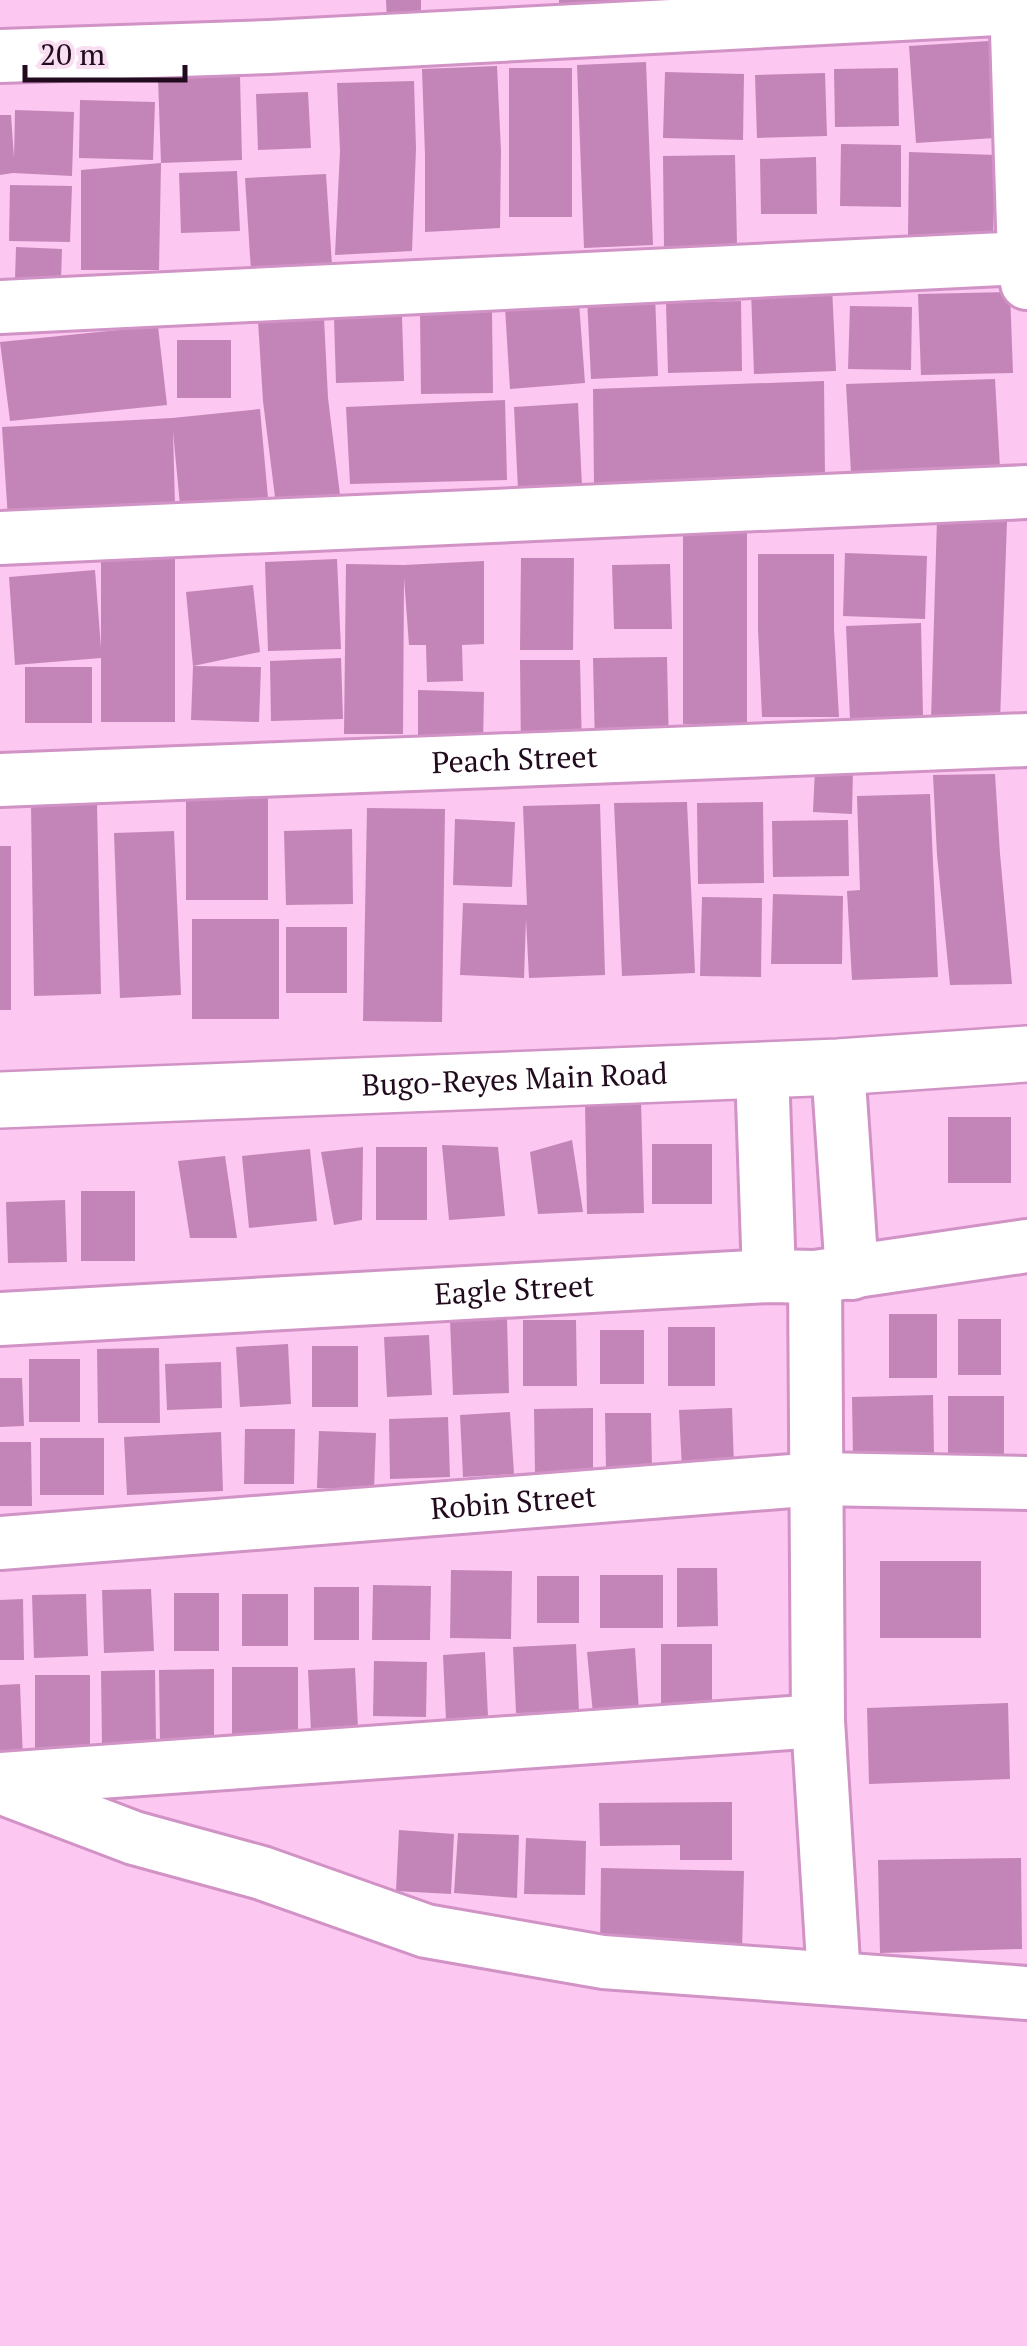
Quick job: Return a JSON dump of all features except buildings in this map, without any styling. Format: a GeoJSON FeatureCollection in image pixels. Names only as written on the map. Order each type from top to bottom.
{"type":"FeatureCollection","features":[{"type":"Feature","properties":{"kind":"street"},"geometry":{"type":"LineString","coordinates":[[0,56],[269,47],[1016,4],[1026,270],[0,307]]}},
{"type":"Feature","properties":{"kind":"street"},"geometry":{"type":"LineString","coordinates":[[0,538],[1027,492]]}},
{"type":"Feature","properties":{"kind":"street","name":"Peach Street"},"geometry":{"type":"LineString","coordinates":[[0,780],[1027,740]]}},
{"type":"Feature","properties":{"kind":"street","name":"Bugo-Reyes Main Road"},"geometry":{"type":"LineString","coordinates":[[0,1100],[838,1067],[1027,1054]]}},
{"type":"Feature","properties":{"kind":"street"},"geometry":{"type":"LineString","coordinates":[[834,1978],[818,1720],[812,1275],[838,1067]]}},
{"type":"Feature","properties":{"kind":"street"},"geometry":{"type":"LineString","coordinates":[[762,1069],[812,1275]]}},
{"type":"Feature","properties":{"kind":"street","name":"Eagle Street"},"geometry":{"type":"LineString","coordinates":[[0,1319],[812,1275],[1027,1246]]}},
{"type":"Feature","properties":{"kind":"street","name":"Robin Street"},"geometry":{"type":"LineString","coordinates":[[0,1543],[817,1479],[1027,1482]]}},
{"type":"Feature","properties":{"kind":"street"},"geometry":{"type":"LineString","coordinates":[[0,1779],[818,1720]]}},
{"type":"Feature","properties":{"kind":"street"},"geometry":{"type":"LineString","coordinates":[[0,1787],[134,1838],[262,1874],[426,1931],[603,1962],[1027,1993]]}}]}
